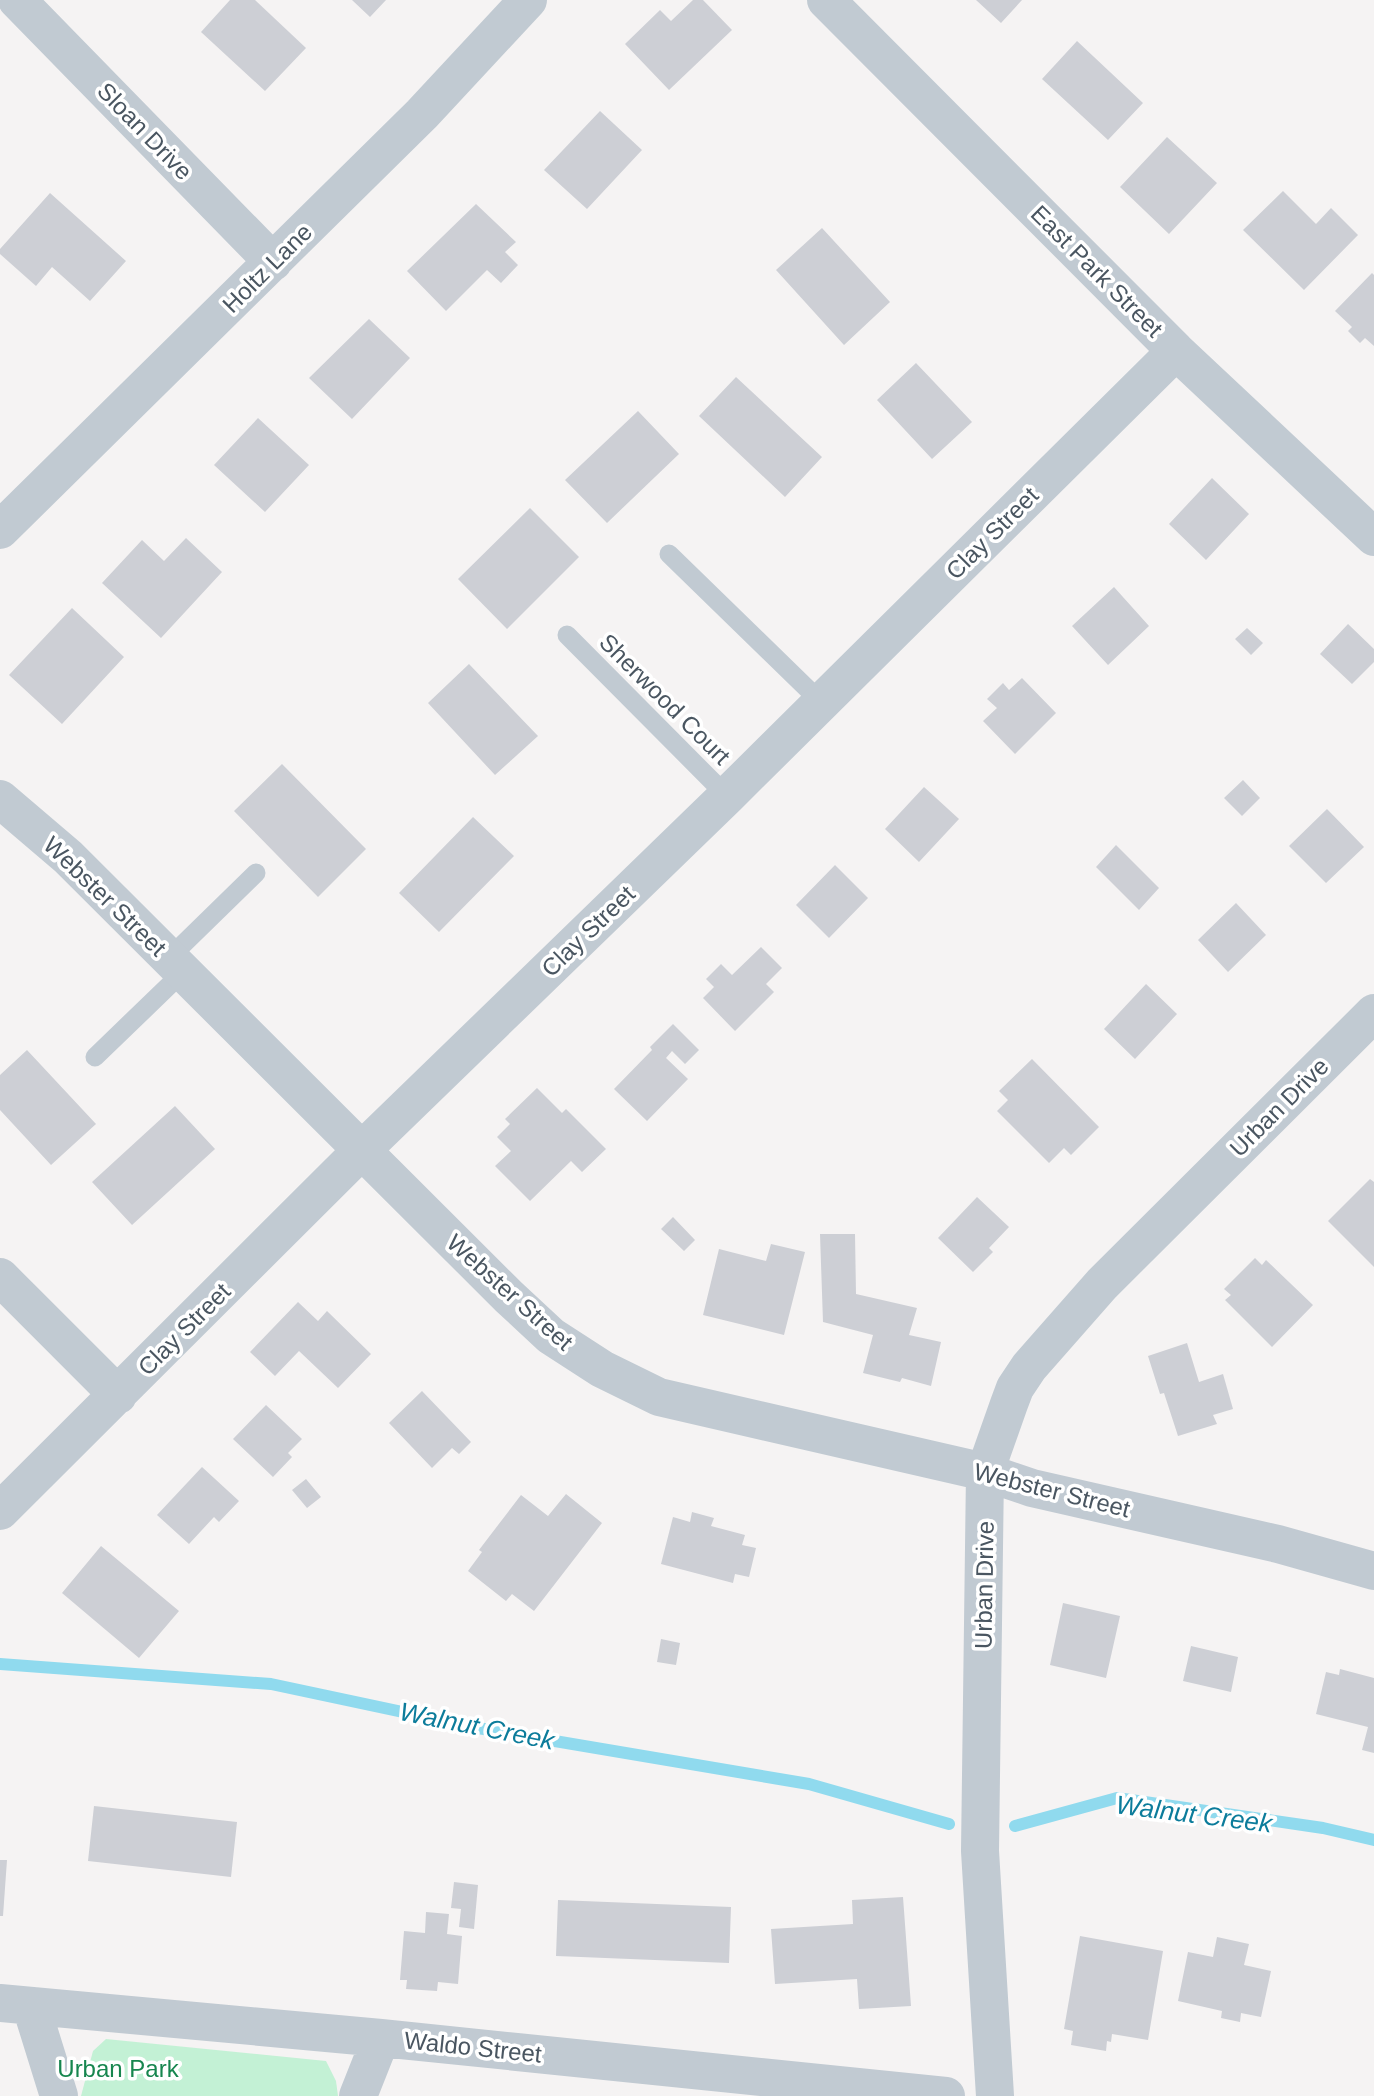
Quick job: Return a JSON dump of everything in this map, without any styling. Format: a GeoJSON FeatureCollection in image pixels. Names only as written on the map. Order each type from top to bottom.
{"type":"FeatureCollection","features":[{"type":"Feature","properties":{"kind":"street","name":"Sloan Drive"},"geometry":{"type":"LineString","coordinates":[[17,0],[273,262]]}},
{"type":"Feature","properties":{"kind":"street","name":"Holtz Lane"},"geometry":{"type":"LineString","coordinates":[[0,530],[422,114],[528,0]]}},
{"type":"Feature","properties":{"kind":"street","name":"East Park Street"},"geometry":{"type":"LineString","coordinates":[[826,0],[1176,351],[1374,537]]}},
{"type":"Feature","properties":{"kind":"street","name":"Clay Street"},"geometry":{"type":"LineString","coordinates":[[0,1511],[362,1150],[727,796],[1176,351]]}},
{"type":"Feature","properties":{"kind":"street","name":"Webster Street"},"geometry":{"type":"LineString","coordinates":[[0,799],[68,857],[509,1297],[551,1336],[602,1369],[659,1397],[985,1472],[1032,1488],[1278,1545],[1374,1571]]}},
{"type":"Feature","properties":{"kind":"street","name":"Urban Drive"},"geometry":{"type":"LineString","coordinates":[[995,2096],[980,1851],[985,1472],[1015,1388],[1029,1367],[1102,1284],[1374,1013]]}},
{"type":"Feature","properties":{"kind":"street"},"geometry":{"type":"LineString","coordinates":[[0,1278],[118,1395]]}},
{"type":"Feature","properties":{"kind":"street"},"geometry":{"type":"LineString","coordinates":[[16,2005],[59,2096]]}},
{"type":"Feature","properties":{"kind":"street","name":"Waldo Street"},"geometry":{"type":"LineString","coordinates":[[16,2005],[381,2038],[946,2096]]}},
{"type":"Feature","properties":{"kind":"street"},"geometry":{"type":"LineString","coordinates":[[358,2096],[381,2038]]}},
{"type":"Feature","properties":{"kind":"lane"},"geometry":{"type":"LineString","coordinates":[[669,554],[821,702]]}},
{"type":"Feature","properties":{"kind":"lane","name":"Sherwood Court"},"geometry":{"type":"LineString","coordinates":[[567,635],[727,796]]}},
{"type":"Feature","properties":{"kind":"lane"},"geometry":{"type":"LineString","coordinates":[[95,1057],[256,873]]}},
{"type":"Feature","properties":{"kind":"green space","name":"Urban Park"},"geometry":{"type":"Polygon","coordinates":[[[106,2039],[326,2061],[336,2081],[338,2096],[81,2096],[93,2051],[106,2039]]]}},
{"type":"Feature","properties":{"kind":"building"},"geometry":{"type":"Polygon","coordinates":[[[230,0],[255,0],[306,48],[265,91],[201,32],[230,0]]]}},
{"type":"Feature","properties":{"kind":"building"},"geometry":{"type":"Polygon","coordinates":[[[352,0],[386,0],[370,17],[352,0]]]}},
{"type":"Feature","properties":{"kind":"building"},"geometry":{"type":"Polygon","coordinates":[[[693,0],[703,0],[732,30],[669,90],[625,44],[660,10],[671,21],[693,0]]]}},
{"type":"Feature","properties":{"kind":"building"},"geometry":{"type":"Polygon","coordinates":[[[976,0],[1022,0],[1001,23],[976,0]]]}},
{"type":"Feature","properties":{"kind":"building"},"geometry":{"type":"Polygon","coordinates":[[[1077,41],[1143,103],[1108,140],[1042,79],[1077,41]]]}},
{"type":"Feature","properties":{"kind":"building"},"geometry":{"type":"Polygon","coordinates":[[[600,111],[642,150],[587,209],[544,170],[600,111]]]}},
{"type":"Feature","properties":{"kind":"building"},"geometry":{"type":"Polygon","coordinates":[[[1167,137],[1217,183],[1169,234],[1120,187],[1167,137]]]}},
{"type":"Feature","properties":{"kind":"building"},"geometry":{"type":"Polygon","coordinates":[[[1283,191],[1316,224],[1331,208],[1358,235],[1304,290],[1243,230],[1283,191]]]}},
{"type":"Feature","properties":{"kind":"building"},"geometry":{"type":"Polygon","coordinates":[[[50,193],[126,261],[90,301],[52,267],[36,286],[0,254],[0,249],[50,193]]]}},
{"type":"Feature","properties":{"kind":"building"},"geometry":{"type":"Polygon","coordinates":[[[476,204],[516,242],[505,252],[518,265],[501,283],[487,270],[446,311],[407,271],[476,204]]]}},
{"type":"Feature","properties":{"kind":"building"},"geometry":{"type":"Polygon","coordinates":[[[822,228],[890,302],[844,345],[776,270],[822,228]]]}},
{"type":"Feature","properties":{"kind":"building"},"geometry":{"type":"Polygon","coordinates":[[[1372,273],[1374,346],[1365,338],[1360,343],[1348,331],[1352,327],[1335,311],[1372,273]]]}},
{"type":"Feature","properties":{"kind":"building"},"geometry":{"type":"Polygon","coordinates":[[[369,319],[410,358],[352,419],[309,378],[369,319]]]}},
{"type":"Feature","properties":{"kind":"building"},"geometry":{"type":"Polygon","coordinates":[[[916,363],[972,422],[932,459],[877,400],[916,363]]]}},
{"type":"Feature","properties":{"kind":"building"},"geometry":{"type":"Polygon","coordinates":[[[736,377],[822,457],[785,497],[699,416],[736,377]]]}},
{"type":"Feature","properties":{"kind":"building"},"geometry":{"type":"Polygon","coordinates":[[[638,411],[679,454],[607,523],[565,480],[638,411]]]}},
{"type":"Feature","properties":{"kind":"building"},"geometry":{"type":"Polygon","coordinates":[[[258,418],[309,465],[265,512],[214,465],[258,418]]]}},
{"type":"Feature","properties":{"kind":"building"},"geometry":{"type":"Polygon","coordinates":[[[1212,478],[1249,514],[1206,560],[1169,524],[1212,478]]]}},
{"type":"Feature","properties":{"kind":"building"},"geometry":{"type":"Polygon","coordinates":[[[530,508],[579,557],[507,629],[458,579],[530,508]]]}},
{"type":"Feature","properties":{"kind":"building"},"geometry":{"type":"Polygon","coordinates":[[[186,538],[222,572],[161,638],[102,583],[142,540],[164,561],[186,538]]]}},
{"type":"Feature","properties":{"kind":"building"},"geometry":{"type":"Polygon","coordinates":[[[1114,587],[1149,626],[1108,665],[1072,626],[1114,587]]]}},
{"type":"Feature","properties":{"kind":"building"},"geometry":{"type":"Polygon","coordinates":[[[72,608],[124,657],[62,724],[9,675],[72,608]]]}},
{"type":"Feature","properties":{"kind":"building"},"geometry":{"type":"Polygon","coordinates":[[[1348,624],[1374,649],[1374,662],[1352,684],[1320,654],[1348,624]]]}},
{"type":"Feature","properties":{"kind":"building"},"geometry":{"type":"Polygon","coordinates":[[[1247,628],[1263,643],[1251,655],[1235,639],[1247,628]]]}},
{"type":"Feature","properties":{"kind":"building"},"geometry":{"type":"Polygon","coordinates":[[[469,664],[538,736],[495,775],[428,703],[469,664]]]}},
{"type":"Feature","properties":{"kind":"building"},"geometry":{"type":"Polygon","coordinates":[[[1022,678],[1056,713],[1015,754],[983,721],[997,708],[987,699],[1003,683],[1009,690],[1022,678]]]}},
{"type":"Feature","properties":{"kind":"building"},"geometry":{"type":"Polygon","coordinates":[[[282,764],[366,849],[318,897],[234,811],[282,764]]]}},
{"type":"Feature","properties":{"kind":"building"},"geometry":{"type":"Polygon","coordinates":[[[1243,780],[1260,798],[1242,816],[1224,798],[1243,780]]]}},
{"type":"Feature","properties":{"kind":"building"},"geometry":{"type":"Polygon","coordinates":[[[924,787],[959,819],[919,862],[885,829],[924,787]]]}},
{"type":"Feature","properties":{"kind":"building"},"geometry":{"type":"Polygon","coordinates":[[[1327,809],[1364,847],[1326,883],[1289,846],[1327,809]]]}},
{"type":"Feature","properties":{"kind":"building"},"geometry":{"type":"Polygon","coordinates":[[[473,817],[514,856],[439,932],[399,893],[473,817]]]}},
{"type":"Feature","properties":{"kind":"building"},"geometry":{"type":"Polygon","coordinates":[[[1116,845],[1159,888],[1139,910],[1096,867],[1116,845]]]}},
{"type":"Feature","properties":{"kind":"building"},"geometry":{"type":"Polygon","coordinates":[[[835,865],[868,898],[829,938],[796,905],[835,865]]]}},
{"type":"Feature","properties":{"kind":"building"},"geometry":{"type":"Polygon","coordinates":[[[1236,903],[1266,935],[1228,972],[1198,940],[1236,903]]]}},
{"type":"Feature","properties":{"kind":"building"},"geometry":{"type":"Polygon","coordinates":[[[761,947],[782,968],[766,984],[774,992],[735,1031],[703,998],[714,987],[706,979],[721,964],[732,975],[761,947]]]}},
{"type":"Feature","properties":{"kind":"building"},"geometry":{"type":"Polygon","coordinates":[[[1146,984],[1177,1014],[1135,1059],[1104,1029],[1146,984]]]}},
{"type":"Feature","properties":{"kind":"building"},"geometry":{"type":"Polygon","coordinates":[[[673,1024],[699,1050],[685,1064],[672,1051],[666,1058],[688,1079],[647,1121],[614,1089],[673,1024]]]}},
{"type":"Feature","properties":{"kind":"building"},"geometry":{"type":"Polygon","coordinates":[[[27,1050],[96,1124],[51,1165],[0,1110],[0,1075],[27,1050]]]}},
{"type":"Feature","properties":{"kind":"building"},"geometry":{"type":"Polygon","coordinates":[[[1032,1059],[1099,1127],[1071,1155],[1064,1148],[1049,1163],[997,1111],[1008,1100],[999,1091],[1032,1059]]]}},
{"type":"Feature","properties":{"kind":"building"},"geometry":{"type":"Polygon","coordinates":[[[537,1088],[562,1113],[566,1109],[606,1149],[582,1172],[571,1161],[530,1201],[495,1166],[511,1151],[497,1137],[510,1124],[505,1119],[537,1088]]]}},
{"type":"Feature","properties":{"kind":"building"},"geometry":{"type":"Polygon","coordinates":[[[175,1106],[215,1149],[132,1225],[92,1182],[175,1106]]]}},
{"type":"Feature","properties":{"kind":"building"},"geometry":{"type":"Polygon","coordinates":[[[1370,1179],[1374,1182],[1374,1267],[1328,1221],[1370,1179]]]}},
{"type":"Feature","properties":{"kind":"building"},"geometry":{"type":"Polygon","coordinates":[[[977,1197],[1009,1227],[989,1248],[993,1252],[973,1272],[938,1238],[977,1197]]]}},
{"type":"Feature","properties":{"kind":"building"},"geometry":{"type":"Polygon","coordinates":[[[673,1217],[695,1240],[684,1251],[661,1229],[673,1217]]]}},
{"type":"Feature","properties":{"kind":"building"},"geometry":{"type":"Polygon","coordinates":[[[820,1234],[855,1234],[856,1294],[917,1308],[909,1335],[941,1342],[931,1386],[902,1378],[900,1382],[863,1373],[873,1335],[823,1322],[820,1234]]]}},
{"type":"Feature","properties":{"kind":"building"},"geometry":{"type":"Polygon","coordinates":[[[771,1244],[805,1252],[784,1335],[703,1315],[719,1249],[766,1261],[771,1244]]]}},
{"type":"Feature","properties":{"kind":"building"},"geometry":{"type":"Polygon","coordinates":[[[1255,1258],[1262,1265],[1266,1260],[1313,1305],[1272,1347],[1225,1300],[1231,1295],[1224,1289],[1255,1258]]]}},
{"type":"Feature","properties":{"kind":"building"},"geometry":{"type":"Polygon","coordinates":[[[298,1302],[318,1321],[327,1311],[371,1354],[338,1388],[299,1351],[275,1376],[250,1352],[298,1302]]]}},
{"type":"Feature","properties":{"kind":"building"},"geometry":{"type":"Polygon","coordinates":[[[1187,1343],[1199,1382],[1223,1374],[1233,1409],[1213,1415],[1217,1424],[1178,1436],[1164,1393],[1160,1394],[1148,1356],[1187,1343]]]}},
{"type":"Feature","properties":{"kind":"building"},"geometry":{"type":"Polygon","coordinates":[[[422,1391],[471,1442],[459,1454],[452,1448],[432,1468],[389,1423],[422,1391]]]}},
{"type":"Feature","properties":{"kind":"building"},"geometry":{"type":"Polygon","coordinates":[[[266,1405],[302,1439],[288,1453],[292,1457],[273,1477],[233,1439],[266,1405]]]}},
{"type":"Feature","properties":{"kind":"building"},"geometry":{"type":"Polygon","coordinates":[[[202,1467],[239,1501],[219,1522],[214,1517],[189,1544],[157,1515],[202,1467]]]}},
{"type":"Feature","properties":{"kind":"building"},"geometry":{"type":"Polygon","coordinates":[[[306,1479],[321,1497],[307,1508],[292,1490],[306,1479]]]}},
{"type":"Feature","properties":{"kind":"building"},"geometry":{"type":"Polygon","coordinates":[[[566,1494],[602,1523],[534,1611],[512,1594],[506,1601],[468,1571],[482,1552],[479,1550],[521,1495],[548,1516],[566,1494]]]}},
{"type":"Feature","properties":{"kind":"building"},"geometry":{"type":"Polygon","coordinates":[[[692,1512],[714,1518],[711,1526],[745,1535],[742,1545],[756,1548],[749,1577],[735,1574],[733,1583],[661,1564],[673,1517],[690,1522],[692,1512]]]}},
{"type":"Feature","properties":{"kind":"building"},"geometry":{"type":"Polygon","coordinates":[[[101,1546],[179,1611],[139,1658],[62,1593],[101,1546]]]}},
{"type":"Feature","properties":{"kind":"building"},"geometry":{"type":"Polygon","coordinates":[[[1063,1603],[1120,1616],[1106,1678],[1050,1665],[1063,1603]]]}},
{"type":"Feature","properties":{"kind":"building"},"geometry":{"type":"Polygon","coordinates":[[[661,1639],[680,1643],[676,1665],[657,1662],[661,1639]]]}},
{"type":"Feature","properties":{"kind":"building"},"geometry":{"type":"Polygon","coordinates":[[[1191,1646],[1238,1657],[1231,1692],[1183,1681],[1191,1646]]]}},
{"type":"Feature","properties":{"kind":"building"},"geometry":{"type":"Polygon","coordinates":[[[1340,1669],[1374,1678],[1374,1753],[1362,1750],[1368,1727],[1316,1714],[1326,1672],[1339,1675],[1340,1669]]]}},
{"type":"Feature","properties":{"kind":"building"},"geometry":{"type":"Polygon","coordinates":[[[94,1806],[237,1822],[231,1877],[88,1861],[94,1806]]]}},
{"type":"Feature","properties":{"kind":"building"},"geometry":{"type":"Polygon","coordinates":[[[0,1860],[7,1860],[3,1916],[0,1916],[0,1860]]]}},
{"type":"Feature","properties":{"kind":"building"},"geometry":{"type":"Polygon","coordinates":[[[454,1882],[478,1885],[474,1929],[459,1927],[461,1909],[451,1908],[454,1882]]]}},
{"type":"Feature","properties":{"kind":"building"},"geometry":{"type":"Polygon","coordinates":[[[903,1897],[911,2006],[859,2009],[857,1979],[775,1984],[771,1929],[853,1924],[852,1900],[903,1897]]]}},
{"type":"Feature","properties":{"kind":"building"},"geometry":{"type":"Polygon","coordinates":[[[558,1900],[731,1907],[729,1963],[556,1956],[558,1900]]]}},
{"type":"Feature","properties":{"kind":"building"},"geometry":{"type":"Polygon","coordinates":[[[426,1912],[449,1914],[447,1934],[462,1936],[458,1984],[438,1982],[437,1991],[406,1989],[407,1980],[400,1980],[404,1931],[425,1933],[426,1912]]]}},
{"type":"Feature","properties":{"kind":"building"},"geometry":{"type":"Polygon","coordinates":[[[1080,1936],[1163,1951],[1148,2040],[1112,2034],[1111,2042],[1107,2041],[1106,2051],[1071,2045],[1073,2031],[1064,2029],[1080,1936]]]}},
{"type":"Feature","properties":{"kind":"building"},"geometry":{"type":"Polygon","coordinates":[[[1217,1937],[1249,1944],[1244,1965],[1271,1971],[1261,2017],[1241,2013],[1240,2022],[1221,2018],[1222,2011],[1178,2001],[1188,1952],[1213,1957],[1217,1937]]]}},
{"type":"Feature","properties":{"kind":"waterway","name":"Walnut Creek"},"geometry":{"type":"LineString","coordinates":[[0,1664],[271,1684],[478,1728],[809,1784],[949,1824]]}},
{"type":"Feature","properties":{"kind":"waterway","name":"Walnut Creek"},"geometry":{"type":"LineString","coordinates":[[1015,1826],[1117,1798],[1323,1828],[1374,1840]]}}]}
